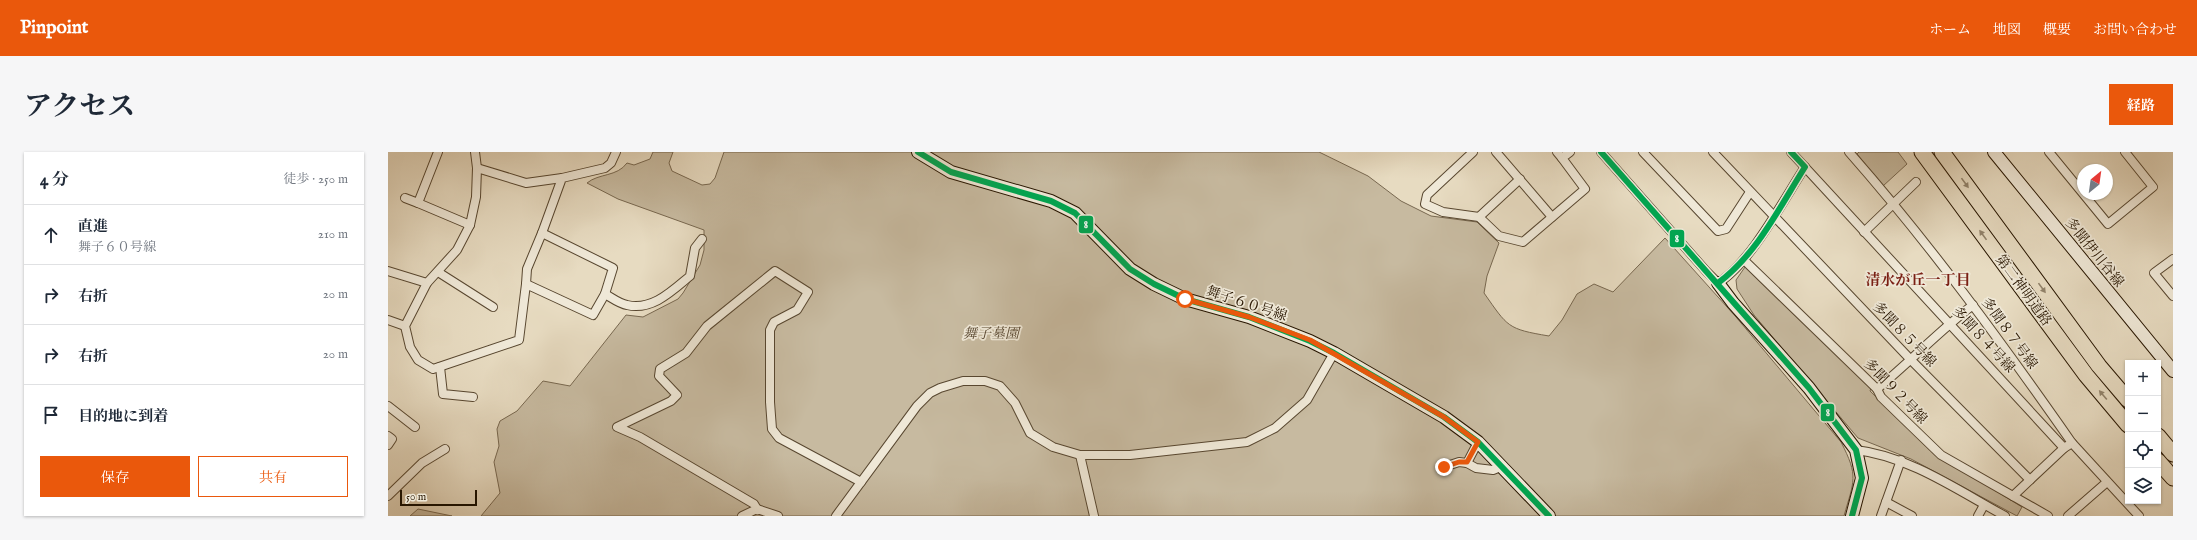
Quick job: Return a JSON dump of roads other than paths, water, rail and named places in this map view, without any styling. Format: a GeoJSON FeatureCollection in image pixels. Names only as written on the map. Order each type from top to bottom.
{"type":"FeatureCollection","features":[{"type":"Feature","properties":{"kind":"highway","name":"第二神明道路"},"geometry":{"type":"LineString","coordinates":[[1922,152],[2086,375],[2125,421]]}},
{"type":"Feature","properties":{"kind":"highway","name":"第二神明道路"},"geometry":{"type":"LineString","coordinates":[[1942,152],[2100,366],[2125,396]]}},
{"type":"Feature","properties":{"kind":"highway"},"geometry":{"type":"LineString","coordinates":[[2161,440],[2173,454]]}},
{"type":"Feature","properties":{"kind":"highway"},"geometry":{"type":"LineString","coordinates":[[2161,464],[2173,478]]}},
{"type":"Feature","properties":{"kind":"street"},"geometry":{"type":"LineString","coordinates":[[418,203],[438,152]]}},
{"type":"Feature","properties":{"kind":"street"},"geometry":{"type":"LineString","coordinates":[[475,152],[477,168],[476,197],[470,225],[457,250],[438,272],[426,283],[405,326],[410,347],[418,360],[433,369],[519,340],[527,268],[542,233],[562,178]]}},
{"type":"Feature","properties":{"kind":"street"},"geometry":{"type":"LineString","coordinates":[[477,168],[526,183],[562,178],[605,168],[611,163],[616,152]]}},
{"type":"Feature","properties":{"kind":"street","name":"舞子６０号線"},"geometry":{"type":"LineString","coordinates":[[918,152],[951,172],[1051,201],[1074,213],[1130,269],[1154,284],[1185,299],[1249,317],[1310,340],[1334,353],[1444,417],[1478,442],[1503,466],[1549,516]]}},
{"type":"Feature","properties":{"kind":"street"},"geometry":{"type":"LineString","coordinates":[[1473,152],[1427,195],[1425,204],[1443,212],[1479,217],[1499,236],[1523,242],[1585,190],[1560,155],[1570,152]]}},
{"type":"Feature","properties":{"kind":"street"},"geometry":{"type":"LineString","coordinates":[[1496,152],[1552,217]]}},
{"type":"Feature","properties":{"kind":"street"},"geometry":{"type":"LineString","coordinates":[[1601,152],[1718,283],[1733,304],[1809,388],[1856,450],[1862,478],[1852,516]]}},
{"type":"Feature","properties":{"kind":"street"},"geometry":{"type":"LineString","coordinates":[[1643,152],[1718,232],[1726,230],[1750,192]]}},
{"type":"Feature","properties":{"kind":"street","name":"多聞８５号線"},"geometry":{"type":"LineString","coordinates":[[1714,152],[1750,192],[1911,360],[2030,480]]}},
{"type":"Feature","properties":{"kind":"street","name":"多聞８４号線"},"geometry":{"type":"LineString","coordinates":[[1791,152],[2064,448]]}},
{"type":"Feature","properties":{"kind":"street","name":"多聞８７号線"},"geometry":{"type":"LineString","coordinates":[[1849,152],[1894,203],[1973,304],[2072,443]]}},
{"type":"Feature","properties":{"kind":"street","name":"多聞伊川谷線"},"geometry":{"type":"LineString","coordinates":[[1994,152],[2173,371]]}},
{"type":"Feature","properties":{"kind":"street"},"geometry":{"type":"LineString","coordinates":[[2048,152],[2108,224],[2154,187],[2125,152]]}},
{"type":"Feature","properties":{"kind":"street"},"geometry":{"type":"LineString","coordinates":[[1718,283],[1728,277],[1744,260],[1805,167]]}},
{"type":"Feature","properties":{"kind":"street"},"geometry":{"type":"LineString","coordinates":[[1479,217],[1520,179]]}},
{"type":"Feature","properties":{"kind":"street"},"geometry":{"type":"LineString","coordinates":[[1864,232],[1916,182]]}},
{"type":"Feature","properties":{"kind":"street"},"geometry":{"type":"LineString","coordinates":[[405,198],[470,225]]}},
{"type":"Feature","properties":{"kind":"street"},"geometry":{"type":"LineString","coordinates":[[526,284],[593,315],[605,294],[613,268],[542,233]]}},
{"type":"Feature","properties":{"kind":"street"},"geometry":{"type":"LineString","coordinates":[[605,294],[627,305],[640,306],[656,302],[690,276],[695,248],[702,239]]}},
{"type":"Feature","properties":{"kind":"street"},"geometry":{"type":"LineString","coordinates":[[2173,259],[2154,273],[2173,296]]}},
{"type":"Feature","properties":{"kind":"street","name":"多聞９２号線"},"geometry":{"type":"LineString","coordinates":[[1744,260],[1878,389],[1881,396],[1941,455],[2048,516]]}},
{"type":"Feature","properties":{"kind":"street"},"geometry":{"type":"LineString","coordinates":[[388,271],[426,283]]}},
{"type":"Feature","properties":{"kind":"street"},"geometry":{"type":"LineString","coordinates":[[778,516],[757,509],[754,504],[640,437],[618,427],[671,401],[677,395],[659,376],[660,369],[686,353],[707,326],[775,271],[808,292],[797,310],[774,322],[770,330],[770,402],[772,429],[779,438],[861,482]]}},
{"type":"Feature","properties":{"kind":"street"},"geometry":{"type":"LineString","coordinates":[[438,272],[493,307]]}},
{"type":"Feature","properties":{"kind":"street"},"geometry":{"type":"LineString","coordinates":[[1878,389],[1911,360],[1949,323],[1973,304]]}},
{"type":"Feature","properties":{"kind":"street"},"geometry":{"type":"LineString","coordinates":[[388,320],[405,326]]}},
{"type":"Feature","properties":{"kind":"street"},"geometry":{"type":"LineString","coordinates":[[836,516],[918,406],[930,393],[963,380],[985,381],[1000,386],[1015,403],[1030,433],[1053,447],[1080,455],[1130,456],[1247,442],[1274,428],[1307,400],[1334,353]]}},
{"type":"Feature","properties":{"kind":"street"},"geometry":{"type":"LineString","coordinates":[[440,366],[443,394],[473,397]]}},
{"type":"Feature","properties":{"kind":"street"},"geometry":{"type":"LineString","coordinates":[[388,406],[415,427]]}},
{"type":"Feature","properties":{"kind":"street"},"geometry":{"type":"LineString","coordinates":[[388,436],[392,439],[388,445]]}},
{"type":"Feature","properties":{"kind":"street"},"geometry":{"type":"LineString","coordinates":[[1467,462],[1478,442]]}},
{"type":"Feature","properties":{"kind":"street"},"geometry":{"type":"LineString","coordinates":[[2013,496],[2064,448],[2072,443],[2139,516]]}},
{"type":"Feature","properties":{"kind":"street"},"geometry":{"type":"LineString","coordinates":[[388,496],[422,463],[445,449]]}},
{"type":"Feature","properties":{"kind":"street"},"geometry":{"type":"LineString","coordinates":[[1856,450],[1875,452],[1900,460],[2005,516]]}},
{"type":"Feature","properties":{"kind":"street"},"geometry":{"type":"LineString","coordinates":[[1080,455],[1094,516]]}},
{"type":"Feature","properties":{"kind":"street"},"geometry":{"type":"LineString","coordinates":[[1881,516],[1900,460]]}},
{"type":"Feature","properties":{"kind":"street"},"geometry":{"type":"LineString","coordinates":[[1444,467],[1459,462],[1467,462],[1476,468],[1493,470],[1503,466]]}},
{"type":"Feature","properties":{"kind":"street"},"geometry":{"type":"LineString","coordinates":[[2068,516],[2108,482]]}},
{"type":"Feature","properties":{"kind":"street"},"geometry":{"type":"LineString","coordinates":[[1886,502],[1912,516]]}},
{"type":"Feature","properties":{"kind":"street"},"geometry":{"type":"LineString","coordinates":[[1978,516],[1984,505]]}},
{"type":"Feature","properties":{"kind":"street"},"geometry":{"type":"LineString","coordinates":[[742,516],[757,509]]}},
{"type":"Feature","properties":{"kind":"district","name":"清水が丘一丁目"},"geometry":{"type":"Point","coordinates":[1918,280]}},
{"type":"Feature","properties":{"kind":"park label","name":"舞子墓園"},"geometry":{"type":"Point","coordinates":[991,333]}}]}
